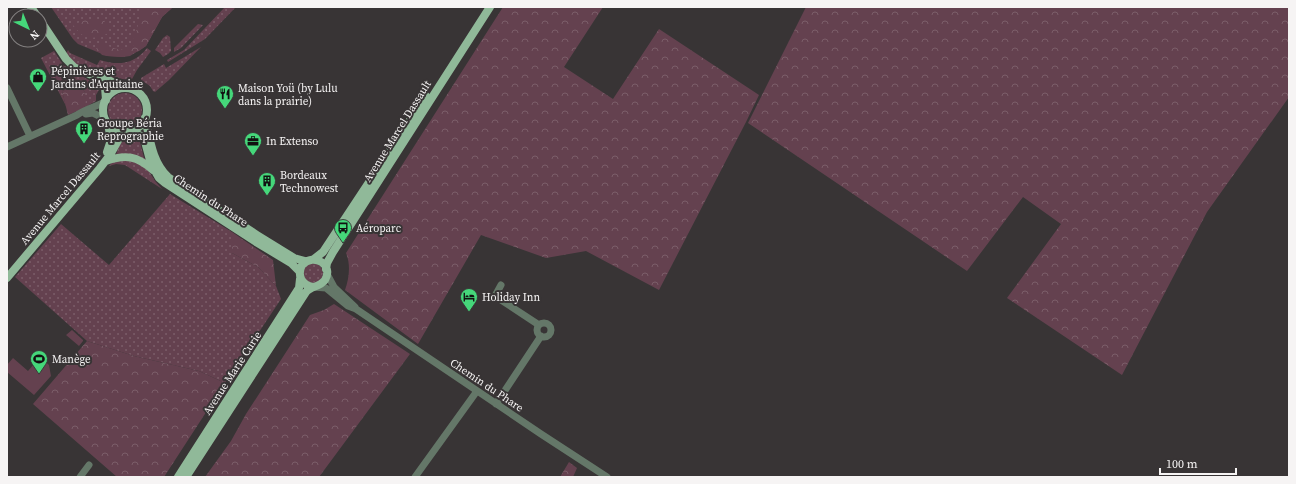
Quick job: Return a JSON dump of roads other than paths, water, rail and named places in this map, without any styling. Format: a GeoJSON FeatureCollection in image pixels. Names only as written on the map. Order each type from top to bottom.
{"type":"FeatureCollection","features":[{"type":"Feature","properties":{"kind":"main road","name":"Avenue Marcel Dassault"},"geometry":{"type":"LineString","coordinates":[[314,259],[323,252],[484,7]]}},
{"type":"Feature","properties":{"kind":"main road","name":"Avenue Marcel Dassault"},"geometry":{"type":"LineString","coordinates":[[326,272],[327,263],[333,252],[490,7]]}},
{"type":"Feature","properties":{"kind":"main road"},"geometry":{"type":"LineString","coordinates":[[48,32],[70,64],[78,70],[105,78],[123,88],[135,91],[144,99],[147,107],[145,118],[140,127],[129,132],[120,132],[113,129],[106,121],[103,110],[105,101],[105,87],[94,75]]}},
{"type":"Feature","properties":{"kind":"main road"},"geometry":{"type":"LineString","coordinates":[[105,101],[113,92],[123,88]]}},
{"type":"Feature","properties":{"kind":"main road","name":"Chemin du Phare"},"geometry":{"type":"LineString","coordinates":[[145,118],[156,161],[168,177],[294,258],[305,262]]}},
{"type":"Feature","properties":{"kind":"main road","name":"Avenue Marcel Dassault"},"geometry":{"type":"LineString","coordinates":[[7,270],[106,153],[111,140],[106,121]]}},
{"type":"Feature","properties":{"kind":"main road","name":"Avenue Marcel Dassault"},"geometry":{"type":"LineString","coordinates":[[7,278],[106,161],[120,137],[129,132]]}},
{"type":"Feature","properties":{"kind":"main road","name":"Chemin du Phare"},"geometry":{"type":"LineString","coordinates":[[129,132],[144,138],[151,164],[155,172],[165,183],[291,263],[300,275]]}},
{"type":"Feature","properties":{"kind":"main road"},"geometry":{"type":"LineString","coordinates":[[106,161],[125,156],[144,162],[155,172]]}},
{"type":"Feature","properties":{"kind":"main road"},"geometry":{"type":"LineString","coordinates":[[314,259],[320,261],[326,272],[322,283],[313,286],[307,285],[300,275],[302,265],[305,262],[314,259]]}},
{"type":"Feature","properties":{"kind":"main road","name":"Avenue Marie Curie"},"geometry":{"type":"LineString","coordinates":[[178,477],[299,288],[300,275]]}},
{"type":"Feature","properties":{"kind":"main road","name":"Avenue Marie Curie"},"geometry":{"type":"LineString","coordinates":[[186,477],[306,292],[313,286]]}},
{"type":"Feature","properties":{"kind":"street"},"geometry":{"type":"LineString","coordinates":[[7,88],[30,136]]}},
{"type":"Feature","properties":{"kind":"street"},"geometry":{"type":"LineString","coordinates":[[7,147],[78,115],[105,101]]}},
{"type":"Feature","properties":{"kind":"street"},"geometry":{"type":"LineString","coordinates":[[78,115],[93,113],[106,121]]}},
{"type":"Feature","properties":{"kind":"street","name":"Chemin du Phare"},"geometry":{"type":"LineString","coordinates":[[326,272],[334,287],[351,302],[356,309]]}},
{"type":"Feature","properties":{"kind":"street"},"geometry":{"type":"LineString","coordinates":[[502,285],[495,296],[539,325]]}},
{"type":"Feature","properties":{"kind":"street","name":"Chemin du Phare"},"geometry":{"type":"LineString","coordinates":[[313,286],[326,288],[348,306],[356,309],[607,477]]}},
{"type":"Feature","properties":{"kind":"street"},"geometry":{"type":"LineString","coordinates":[[539,325],[546,323],[551,328],[551,333],[548,336],[541,336]]}},
{"type":"Feature","properties":{"kind":"street"},"geometry":{"type":"LineString","coordinates":[[539,325],[537,331],[541,336]]}},
{"type":"Feature","properties":{"kind":"street"},"geometry":{"type":"LineString","coordinates":[[496,404],[541,336]]}},
{"type":"Feature","properties":{"kind":"street"},"geometry":{"type":"LineString","coordinates":[[415,477],[477,391]]}},
{"type":"Feature","properties":{"kind":"street"},"geometry":{"type":"LineString","coordinates":[[80,477],[89,465]]}},
{"type":"Feature","properties":{"kind":"place","name":"Pépinières et Jardins d'Aquitaine"},"geometry":{"type":"Point","coordinates":[38,92]}},
{"type":"Feature","properties":{"kind":"place","name":"Maison Yoü (by Lulu dans la prairie)"},"geometry":{"type":"Point","coordinates":[225,109]}},
{"type":"Feature","properties":{"kind":"place","name":"Groupe Béria Reprographie"},"geometry":{"type":"Point","coordinates":[84,144]}},
{"type":"Feature","properties":{"kind":"place","name":"In Extenso"},"geometry":{"type":"Point","coordinates":[253,156]}},
{"type":"Feature","properties":{"kind":"place","name":"Bordeaux Technowest"},"geometry":{"type":"Point","coordinates":[267,196]}},
{"type":"Feature","properties":{"kind":"place","name":"Aéroparc"},"geometry":{"type":"Point","coordinates":[343,243]}},
{"type":"Feature","properties":{"kind":"place","name":"Holiday Inn"},"geometry":{"type":"Point","coordinates":[469,312]}},
{"type":"Feature","properties":{"kind":"place","name":"Manège"},"geometry":{"type":"Point","coordinates":[39,374]}}]}
